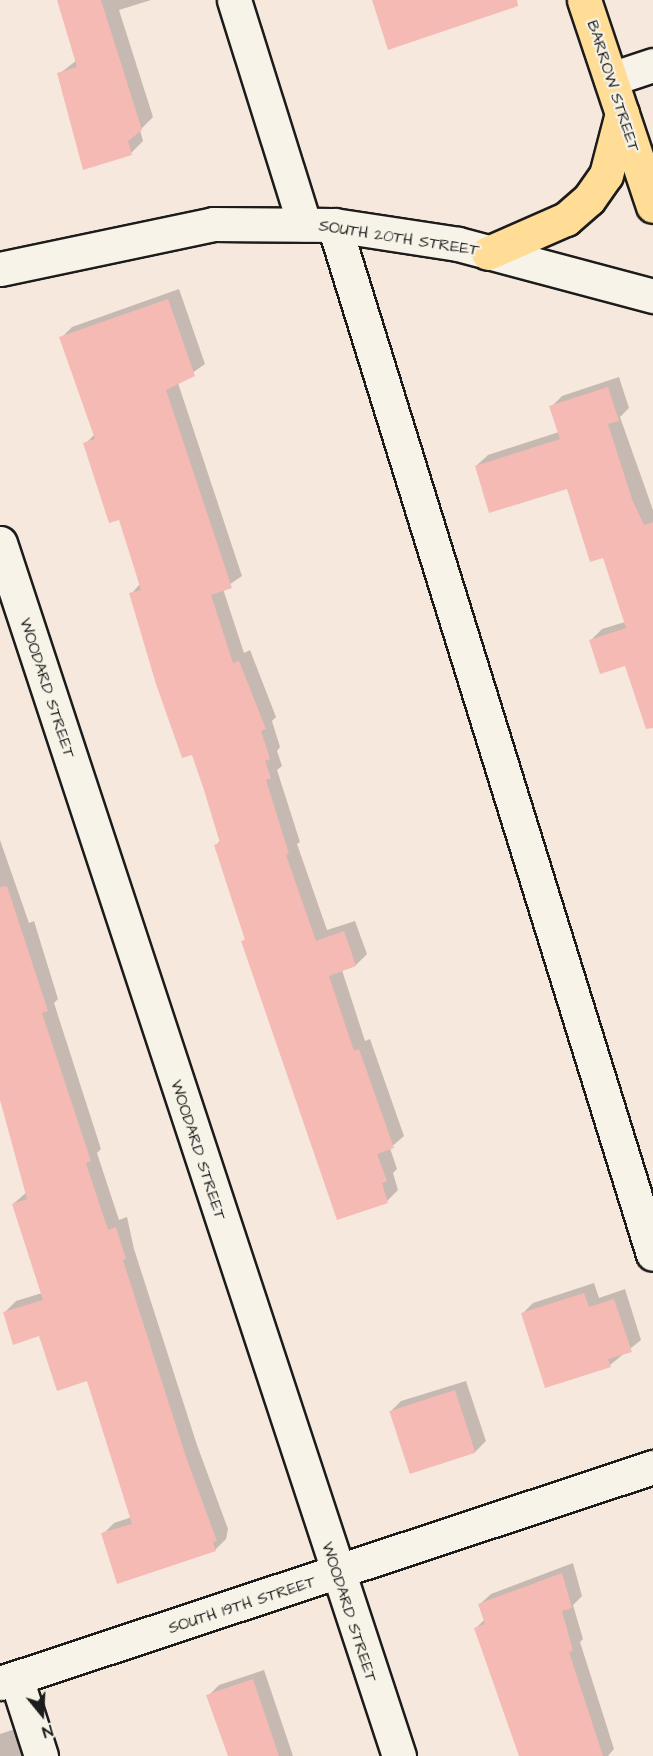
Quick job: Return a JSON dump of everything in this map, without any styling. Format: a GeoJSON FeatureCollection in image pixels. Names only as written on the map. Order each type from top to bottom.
{"type":"FeatureCollection","features":[{"type":"Feature","properties":{"kind":"main road","name":"BARROW STREET"},"geometry":{"type":"LineString","coordinates":[[584,0],[653,206]]}},
{"type":"Feature","properties":{"kind":"main road"},"geometry":{"type":"LineString","coordinates":[[488,253],[566,219],[589,199],[606,175],[622,113]]}},
{"type":"Feature","properties":{"kind":"street"},"geometry":{"type":"LineString","coordinates":[[234,0],[319,224],[653,1254]]}},
{"type":"Feature","properties":{"kind":"street"},"geometry":{"type":"LineString","coordinates":[[610,79],[653,65]]}},
{"type":"Feature","properties":{"kind":"street","name":"SOUTH 20TH STREET"},"geometry":{"type":"LineString","coordinates":[[3,258],[213,224],[319,224],[488,253],[653,296]]}},
{"type":"Feature","properties":{"kind":"street","name":"WOODARD STREET"},"geometry":{"type":"LineString","coordinates":[[0,543],[337,1574],[399,1756]]}},
{"type":"Feature","properties":{"kind":"street","name":"SOUTH 19TH STREET"},"geometry":{"type":"LineString","coordinates":[[8,1680],[337,1574],[653,1467]]}},
{"type":"Feature","properties":{"kind":"street"},"geometry":{"type":"LineString","coordinates":[[8,1680],[40,1756]]}},
{"type":"Feature","properties":{"kind":"building"},"geometry":{"type":"Polygon","coordinates":[[[57,0],[101,0],[142,130],[128,141],[132,155],[83,170],[57,73],[77,67],[57,0]]]}},
{"type":"Feature","properties":{"kind":"building"},"geometry":{"type":"Polygon","coordinates":[[[372,0],[517,0],[518,6],[388,50],[372,0]]]}},
{"type":"Feature","properties":{"kind":"building"},"geometry":{"type":"Polygon","coordinates":[[[168,299],[195,376],[166,390],[232,588],[211,595],[233,663],[239,661],[266,729],[261,731],[270,759],[265,761],[271,778],[266,780],[289,854],[286,855],[316,941],[344,931],[356,966],[329,976],[354,1051],[359,1049],[394,1148],[377,1154],[387,1181],[382,1183],[388,1203],[337,1220],[241,941],[245,940],[214,845],[220,843],[204,790],[192,755],[182,758],[156,684],[129,593],[141,590],[119,520],[109,523],[83,443],[95,439],[59,337],[168,299]]]}},
{"type":"Feature","properties":{"kind":"building"},"geometry":{"type":"Polygon","coordinates":[[[608,387],[619,421],[608,424],[632,499],[644,525],[653,522],[653,728],[646,729],[625,666],[600,674],[589,640],[626,628],[603,558],[590,562],[567,489],[489,513],[475,466],[560,439],[549,406],[608,387]]]}},
{"type":"Feature","properties":{"kind":"building"},"geometry":{"type":"Polygon","coordinates":[[[7,886],[48,1011],[42,1013],[91,1161],[86,1163],[108,1230],[116,1227],[126,1259],[123,1260],[186,1457],[217,1541],[213,1542],[216,1551],[117,1584],[101,1533],[132,1524],[87,1381],[57,1391],[39,1336],[13,1345],[3,1312],[43,1300],[12,1204],[27,1199],[0,1100],[0,887],[7,886]]]}},
{"type":"Feature","properties":{"kind":"building"},"geometry":{"type":"Polygon","coordinates":[[[584,1293],[589,1307],[614,1299],[632,1352],[608,1359],[611,1367],[545,1388],[521,1313],[584,1293]]]}},
{"type":"Feature","properties":{"kind":"building"},"geometry":{"type":"Polygon","coordinates":[[[455,1390],[475,1453],[410,1474],[389,1411],[455,1390]]]}},
{"type":"Feature","properties":{"kind":"building"},"geometry":{"type":"Polygon","coordinates":[[[562,1573],[572,1608],[562,1611],[573,1651],[569,1652],[603,1756],[519,1756],[474,1628],[485,1624],[478,1604],[562,1573]]]}},
{"type":"Feature","properties":{"kind":"building"},"geometry":{"type":"Polygon","coordinates":[[[253,1679],[279,1756],[228,1756],[206,1695],[253,1679]]]}}]}
